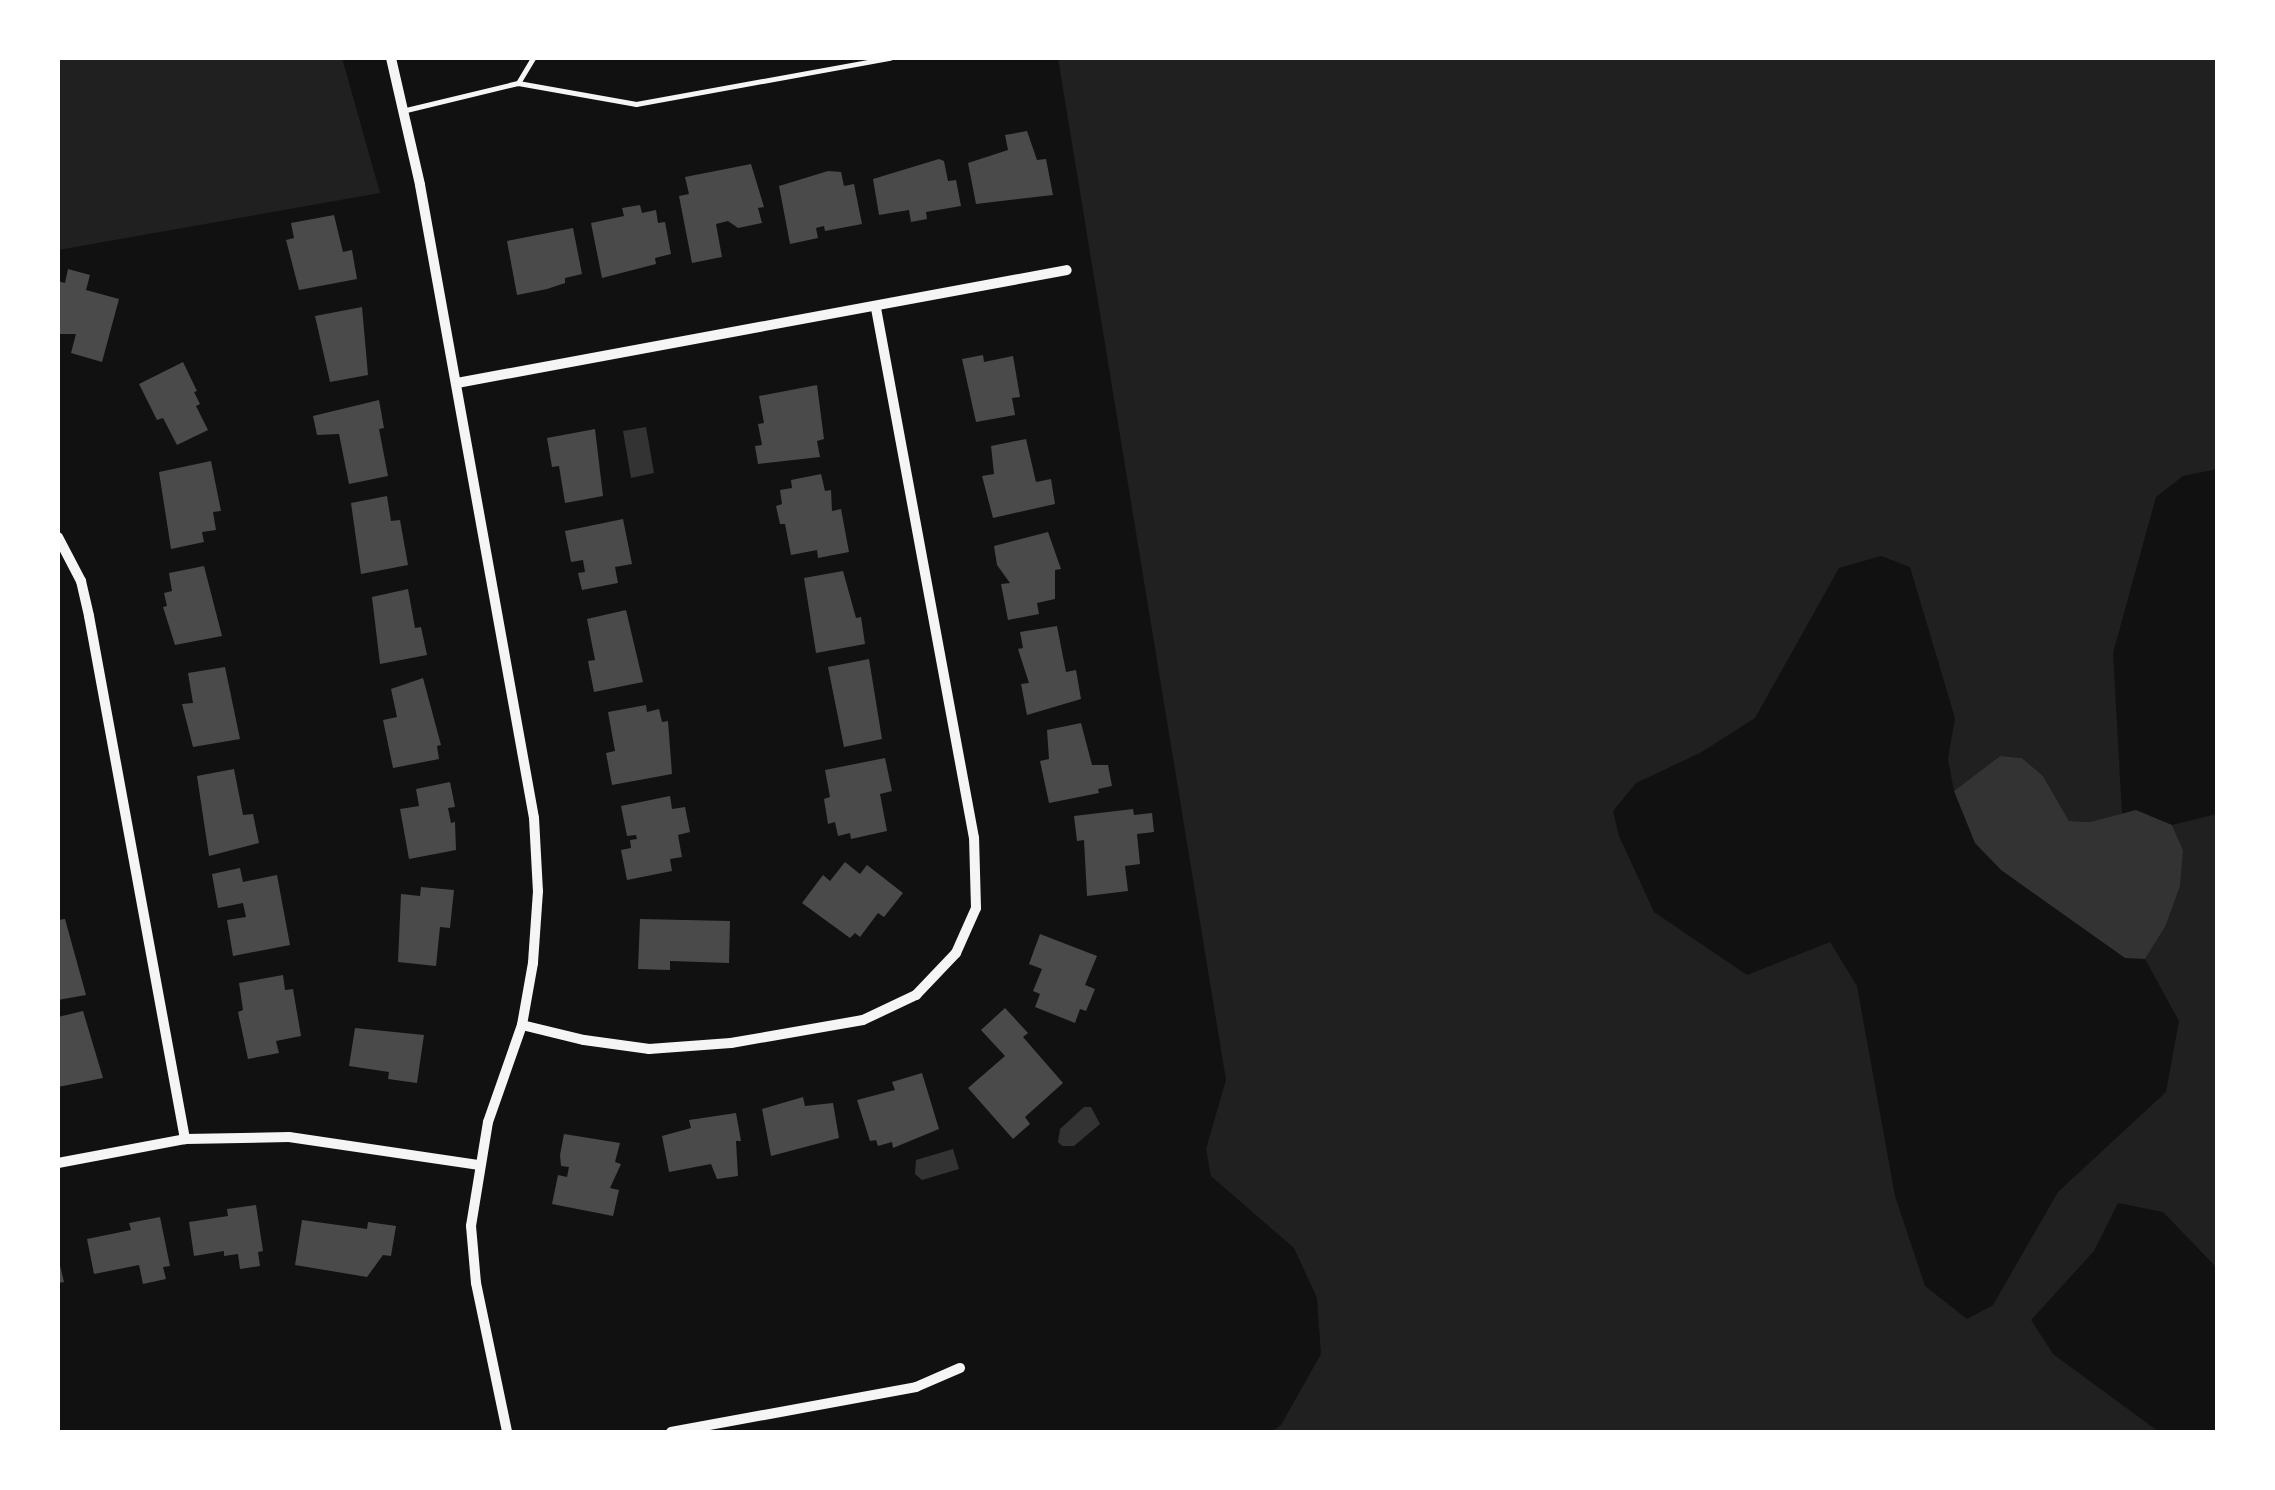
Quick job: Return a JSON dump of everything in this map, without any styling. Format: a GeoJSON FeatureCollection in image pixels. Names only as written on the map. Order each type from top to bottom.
{"type":"FeatureCollection","features":[{"type":"Feature","properties":{"kind":"street"},"geometry":{"type":"LineString","coordinates":[[390,58],[406,110],[458,383],[534,818],[538,891],[534,963],[522,1025],[478,1165],[471,1226],[476,1283],[507,1432]]}},
{"type":"Feature","properties":{"kind":"street"},"geometry":{"type":"LineString","coordinates":[[458,383],[1067,270]]}},
{"type":"Feature","properties":{"kind":"street"},"geometry":{"type":"LineString","coordinates":[[522,1025],[584,1040],[648,1049],[731,1043],[863,1020],[916,995],[956,953],[976,908],[974,838],[876,308]]}},
{"type":"Feature","properties":{"kind":"street"},"geometry":{"type":"LineString","coordinates":[[58,537],[81,581],[89,616],[185,1139]]}},
{"type":"Feature","properties":{"kind":"street"},"geometry":{"type":"LineString","coordinates":[[58,1162],[185,1139],[289,1137],[478,1165]]}},
{"type":"Feature","properties":{"kind":"street"},"geometry":{"type":"LineString","coordinates":[[671,1432],[733,1427],[916,1387],[960,1368]]}},
{"type":"Feature","properties":{"kind":"lane"},"geometry":{"type":"LineString","coordinates":[[518,83],[533,58]]}},
{"type":"Feature","properties":{"kind":"lane"},"geometry":{"type":"LineString","coordinates":[[406,110],[518,83],[636,104],[890,58]]}},
{"type":"Feature","properties":{"kind":"shaded area"},"geometry":{"type":"Polygon","coordinates":[[[58,58],[342,58],[380,193],[58,250],[58,58]]]}},
{"type":"Feature","properties":{"kind":"shaded area"},"geometry":{"type":"Polygon","coordinates":[[[1058,58],[2217,58],[2217,469],[2183,476],[2156,497],[2113,653],[2122,814],[2090,822],[2069,821],[2043,776],[2022,758],[2000,756],[1954,791],[1948,759],[1955,718],[1910,567],[1881,556],[1839,568],[1755,718],[1700,753],[1636,783],[1613,811],[1619,836],[1654,912],[1747,975],[1830,942],[1857,986],[1895,1196],[1925,1286],[1967,1319],[1993,1305],[2058,1192],[2166,1092],[2179,1021],[2145,959],[2165,927],[2183,850],[2172,825],[2217,814],[2217,1268],[2163,1212],[2118,1203],[2094,1251],[2031,1320],[2053,1354],[2159,1432],[1271,1432],[1281,1425],[1321,1354],[1317,1298],[1294,1248],[1211,1176],[1206,1149],[1226,1080],[1058,58]]]}},
{"type":"Feature","properties":{"kind":"shaded area"},"geometry":{"type":"Polygon","coordinates":[[[646,427],[654,473],[631,478],[623,431],[646,427]]]}},
{"type":"Feature","properties":{"kind":"shaded area"},"geometry":{"type":"Polygon","coordinates":[[[2000,756],[2022,758],[2043,776],[2069,821],[2090,822],[2136,810],[2172,825],[2183,850],[2180,886],[2165,927],[2145,959],[2125,958],[2001,870],[1975,843],[1954,791],[2000,756]]]}},
{"type":"Feature","properties":{"kind":"shaded area"},"geometry":{"type":"Polygon","coordinates":[[[1084,1107],[1091,1107],[1100,1124],[1074,1146],[1062,1146],[1058,1142],[1060,1129],[1084,1107]]]}},
{"type":"Feature","properties":{"kind":"shaded area"},"geometry":{"type":"Polygon","coordinates":[[[953,1149],[959,1169],[922,1180],[915,1174],[916,1160],[953,1149]]]}},
{"type":"Feature","properties":{"kind":"building"},"geometry":{"type":"Polygon","coordinates":[[[1027,131],[1037,160],[1046,159],[1053,195],[976,204],[968,163],[1008,150],[1005,135],[1027,131]]]}},
{"type":"Feature","properties":{"kind":"building"},"geometry":{"type":"Polygon","coordinates":[[[939,159],[944,161],[948,181],[956,180],[961,206],[926,212],[927,219],[911,222],[909,210],[879,215],[873,179],[939,159]]]}},
{"type":"Feature","properties":{"kind":"building"},"geometry":{"type":"Polygon","coordinates":[[[751,164],[764,207],[758,208],[762,223],[738,228],[728,221],[716,224],[722,257],[692,263],[679,196],[689,194],[685,177],[751,164]]]}},
{"type":"Feature","properties":{"kind":"building"},"geometry":{"type":"Polygon","coordinates":[[[828,171],[841,172],[844,186],[854,184],[862,224],[825,231],[824,226],[816,228],[818,238],[790,244],[779,186],[828,171]]]}},
{"type":"Feature","properties":{"kind":"building"},"geometry":{"type":"Polygon","coordinates":[[[640,205],[642,213],[656,210],[658,223],[665,222],[671,254],[655,258],[656,264],[602,278],[591,223],[624,216],[622,208],[640,205]]]}},
{"type":"Feature","properties":{"kind":"building"},"geometry":{"type":"Polygon","coordinates":[[[334,215],[343,252],[352,250],[357,279],[299,290],[286,240],[294,238],[291,223],[334,215]]]}},
{"type":"Feature","properties":{"kind":"building"},"geometry":{"type":"Polygon","coordinates":[[[573,228],[582,274],[565,278],[565,283],[547,289],[517,295],[507,241],[573,228]]]}},
{"type":"Feature","properties":{"kind":"building"},"geometry":{"type":"Polygon","coordinates":[[[68,269],[90,275],[86,290],[119,299],[102,362],[71,353],[76,334],[58,334],[58,281],[65,283],[68,269]]]}},
{"type":"Feature","properties":{"kind":"building"},"geometry":{"type":"Polygon","coordinates":[[[362,307],[368,375],[330,382],[315,316],[362,307]]]}},
{"type":"Feature","properties":{"kind":"building"},"geometry":{"type":"Polygon","coordinates":[[[983,355],[984,362],[1013,356],[1020,397],[1012,398],[1015,415],[976,422],[962,359],[983,355]]]}},
{"type":"Feature","properties":{"kind":"building"},"geometry":{"type":"Polygon","coordinates":[[[183,362],[197,391],[194,392],[200,404],[196,406],[208,430],[177,445],[163,418],[157,420],[139,384],[183,362]]]}},
{"type":"Feature","properties":{"kind":"building"},"geometry":{"type":"Polygon","coordinates":[[[817,385],[824,439],[817,441],[820,457],[758,464],[755,446],[762,445],[758,424],[764,423],[759,396],[817,385]]]}},
{"type":"Feature","properties":{"kind":"building"},"geometry":{"type":"Polygon","coordinates":[[[379,400],[384,428],[379,429],[388,476],[349,484],[339,434],[317,435],[313,416],[379,400]]]}},
{"type":"Feature","properties":{"kind":"building"},"geometry":{"type":"Polygon","coordinates":[[[595,429],[603,496],[565,503],[559,466],[552,467],[547,438],[595,429]]]}},
{"type":"Feature","properties":{"kind":"building"},"geometry":{"type":"Polygon","coordinates":[[[1026,439],[1036,482],[1051,479],[1055,504],[993,518],[982,476],[994,474],[991,446],[1026,439]]]}},
{"type":"Feature","properties":{"kind":"building"},"geometry":{"type":"Polygon","coordinates":[[[211,461],[221,511],[213,512],[216,530],[202,532],[204,542],[171,549],[159,472],[211,461]]]}},
{"type":"Feature","properties":{"kind":"building"},"geometry":{"type":"Polygon","coordinates":[[[821,474],[825,491],[831,490],[832,511],[841,509],[849,552],[818,558],[817,550],[791,555],[785,524],[780,524],[776,506],[782,504],[780,490],[792,488],[791,480],[821,474]]]}},
{"type":"Feature","properties":{"kind":"building"},"geometry":{"type":"Polygon","coordinates":[[[387,496],[391,521],[400,520],[408,565],[361,574],[351,503],[387,496]]]}},
{"type":"Feature","properties":{"kind":"building"},"geometry":{"type":"Polygon","coordinates":[[[623,519],[632,564],[615,567],[618,583],[582,590],[578,573],[585,572],[583,560],[571,562],[565,531],[623,519]]]}},
{"type":"Feature","properties":{"kind":"building"},"geometry":{"type":"Polygon","coordinates":[[[1048,532],[1061,569],[1055,570],[1055,599],[1037,603],[1039,614],[1008,620],[1001,584],[1010,583],[997,565],[994,546],[1048,532]]]}},
{"type":"Feature","properties":{"kind":"building"},"geometry":{"type":"Polygon","coordinates":[[[204,566],[222,636],[175,645],[163,607],[167,606],[164,593],[172,591],[169,573],[204,566]]]}},
{"type":"Feature","properties":{"kind":"building"},"geometry":{"type":"Polygon","coordinates":[[[843,571],[856,618],[861,617],[865,644],[816,653],[804,578],[843,571]]]}},
{"type":"Feature","properties":{"kind":"building"},"geometry":{"type":"Polygon","coordinates":[[[408,589],[415,628],[421,627],[427,655],[380,664],[372,597],[408,589]]]}},
{"type":"Feature","properties":{"kind":"building"},"geometry":{"type":"Polygon","coordinates":[[[626,610],[643,682],[594,692],[588,661],[595,660],[587,619],[626,610]]]}},
{"type":"Feature","properties":{"kind":"building"},"geometry":{"type":"Polygon","coordinates":[[[1057,626],[1066,672],[1076,670],[1081,699],[1027,715],[1021,684],[1029,683],[1018,649],[1023,648],[1020,632],[1057,626]]]}},
{"type":"Feature","properties":{"kind":"building"},"geometry":{"type":"Polygon","coordinates":[[[869,659],[882,739],[844,747],[828,667],[869,659]]]}},
{"type":"Feature","properties":{"kind":"building"},"geometry":{"type":"Polygon","coordinates":[[[225,667],[240,739],[193,747],[182,704],[193,703],[188,673],[225,667]]]}},
{"type":"Feature","properties":{"kind":"building"},"geometry":{"type":"Polygon","coordinates":[[[423,678],[441,745],[437,746],[439,759],[393,768],[383,720],[397,717],[391,689],[423,678]]]}},
{"type":"Feature","properties":{"kind":"building"},"geometry":{"type":"Polygon","coordinates":[[[646,705],[647,712],[659,709],[662,722],[668,721],[672,774],[612,785],[606,753],[615,751],[608,712],[646,705]]]}},
{"type":"Feature","properties":{"kind":"building"},"geometry":{"type":"Polygon","coordinates":[[[1081,723],[1092,765],[1108,765],[1112,786],[1098,789],[1099,793],[1049,803],[1040,761],[1049,759],[1047,730],[1081,723]]]}},
{"type":"Feature","properties":{"kind":"building"},"geometry":{"type":"Polygon","coordinates":[[[885,758],[892,791],[880,794],[887,831],[851,839],[850,833],[838,836],[835,822],[828,824],[824,799],[830,797],[825,770],[885,758]]]}},
{"type":"Feature","properties":{"kind":"building"},"geometry":{"type":"Polygon","coordinates":[[[234,769],[243,815],[253,814],[259,843],[209,856],[197,776],[234,769]]]}},
{"type":"Feature","properties":{"kind":"building"},"geometry":{"type":"Polygon","coordinates":[[[450,782],[455,807],[448,808],[451,823],[455,822],[456,850],[409,859],[400,809],[419,806],[416,789],[450,782]]]}},
{"type":"Feature","properties":{"kind":"building"},"geometry":{"type":"Polygon","coordinates":[[[670,796],[672,809],[685,807],[690,832],[678,835],[682,857],[670,859],[672,871],[627,880],[621,850],[631,848],[630,840],[637,839],[636,835],[627,836],[621,806],[670,796]]]}},
{"type":"Feature","properties":{"kind":"building"},"geometry":{"type":"Polygon","coordinates":[[[1133,809],[1134,815],[1152,813],[1154,832],[1137,834],[1140,864],[1125,866],[1128,891],[1087,896],[1084,840],[1077,841],[1074,816],[1133,809]]]}},
{"type":"Feature","properties":{"kind":"building"},"geometry":{"type":"Polygon","coordinates":[[[845,862],[860,874],[867,865],[903,893],[884,917],[878,913],[860,937],[855,933],[850,938],[802,903],[823,875],[830,881],[845,862]]]}},
{"type":"Feature","properties":{"kind":"building"},"geometry":{"type":"Polygon","coordinates":[[[240,868],[243,882],[277,875],[290,945],[233,956],[227,920],[246,917],[243,903],[218,908],[212,874],[240,868]]]}},
{"type":"Feature","properties":{"kind":"building"},"geometry":{"type":"Polygon","coordinates":[[[421,887],[454,890],[450,928],[440,927],[436,966],[398,962],[401,894],[420,896],[421,887]]]}},
{"type":"Feature","properties":{"kind":"building"},"geometry":{"type":"Polygon","coordinates":[[[65,919],[86,995],[58,1000],[58,920],[65,919]]]}},
{"type":"Feature","properties":{"kind":"building"},"geometry":{"type":"Polygon","coordinates":[[[640,919],[730,921],[729,963],[670,961],[670,970],[638,969],[640,919]]]}},
{"type":"Feature","properties":{"kind":"building"},"geometry":{"type":"Polygon","coordinates":[[[1040,934],[1097,956],[1085,985],[1095,989],[1086,1011],[1080,1009],[1075,1023],[1035,1007],[1040,994],[1033,991],[1042,969],[1029,964],[1040,934]]]}},
{"type":"Feature","properties":{"kind":"building"},"geometry":{"type":"Polygon","coordinates":[[[283,975],[285,990],[293,989],[301,1036],[276,1041],[279,1053],[248,1059],[238,1012],[243,1010],[239,983],[283,975]]]}},
{"type":"Feature","properties":{"kind":"building"},"geometry":{"type":"Polygon","coordinates":[[[1005,1008],[1028,1033],[1023,1037],[1063,1083],[1025,1117],[1030,1124],[1013,1139],[968,1088],[1005,1056],[981,1030],[1005,1008]]]}},
{"type":"Feature","properties":{"kind":"building"},"geometry":{"type":"Polygon","coordinates":[[[83,1011],[103,1078],[58,1087],[58,1017],[83,1011]]]}},
{"type":"Feature","properties":{"kind":"building"},"geometry":{"type":"Polygon","coordinates":[[[355,1028],[424,1035],[417,1083],[388,1079],[389,1072],[349,1066],[355,1028]]]}},
{"type":"Feature","properties":{"kind":"building"},"geometry":{"type":"Polygon","coordinates":[[[922,1073],[939,1129],[893,1148],[892,1142],[878,1146],[876,1140],[870,1141],[857,1100],[895,1090],[892,1082],[922,1073]]]}},
{"type":"Feature","properties":{"kind":"building"},"geometry":{"type":"Polygon","coordinates":[[[803,1097],[805,1106],[833,1103],[839,1138],[771,1156],[762,1109],[803,1097]]]}},
{"type":"Feature","properties":{"kind":"building"},"geometry":{"type":"Polygon","coordinates":[[[736,1113],[741,1141],[736,1141],[738,1176],[717,1179],[711,1164],[669,1172],[662,1136],[691,1128],[689,1120],[736,1113]]]}},
{"type":"Feature","properties":{"kind":"building"},"geometry":{"type":"Polygon","coordinates":[[[564,1134],[620,1143],[615,1162],[621,1164],[610,1188],[619,1190],[613,1216],[552,1204],[558,1175],[567,1177],[569,1167],[561,1166],[564,1134]]]}},
{"type":"Feature","properties":{"kind":"building"},"geometry":{"type":"Polygon","coordinates":[[[256,1205],[263,1251],[258,1252],[260,1266],[240,1269],[238,1254],[224,1256],[224,1251],[194,1256],[189,1222],[228,1216],[227,1209],[256,1205]]]}},
{"type":"Feature","properties":{"kind":"building"},"geometry":{"type":"Polygon","coordinates":[[[160,1217],[170,1266],[163,1267],[166,1279],[143,1284],[139,1265],[94,1274],[87,1239],[131,1230],[129,1223],[160,1217]]]}},
{"type":"Feature","properties":{"kind":"building"},"geometry":{"type":"Polygon","coordinates":[[[302,1220],[367,1229],[368,1222],[396,1226],[391,1256],[383,1255],[367,1277],[295,1265],[302,1220]]]}},
{"type":"Feature","properties":{"kind":"building"},"geometry":{"type":"Polygon","coordinates":[[[58,1257],[64,1282],[58,1283],[58,1257]]]}}]}
